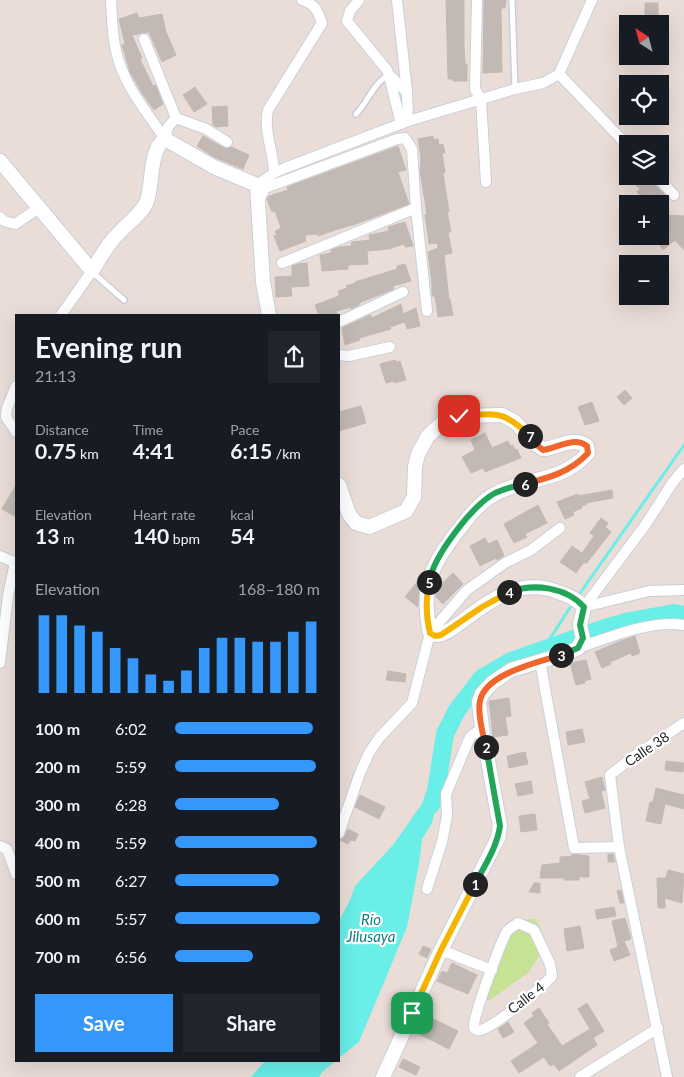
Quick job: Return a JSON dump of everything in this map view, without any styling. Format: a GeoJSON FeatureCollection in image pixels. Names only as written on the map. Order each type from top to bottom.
{"type":"FeatureCollection","features":[{"type":"Feature","properties":{"kind":"street"},"geometry":{"type":"LineString","coordinates":[[111,0],[115,49],[120,66],[129,85],[165,138],[258,192]]}},
{"type":"Feature","properties":{"kind":"street"},"geometry":{"type":"LineString","coordinates":[[274,173],[274,160],[265,121],[268,110],[322,23],[317,9],[311,3],[302,0]]}},
{"type":"Feature","properties":{"kind":"street"},"geometry":{"type":"LineString","coordinates":[[359,0],[350,11],[347,21],[389,75],[407,92]]}},
{"type":"Feature","properties":{"kind":"street"},"geometry":{"type":"LineString","coordinates":[[397,0],[407,92],[404,122]]}},
{"type":"Feature","properties":{"kind":"street"},"geometry":{"type":"LineString","coordinates":[[477,0],[476,89],[480,100],[486,182]]}},
{"type":"Feature","properties":{"kind":"street"},"geometry":{"type":"LineString","coordinates":[[269,314],[264,282],[258,192],[274,173],[404,122],[514,89],[543,83],[560,74],[592,0]]}},
{"type":"Feature","properties":{"kind":"street"},"geometry":{"type":"LineString","coordinates":[[144,39],[176,118],[206,129],[227,142]]}},
{"type":"Feature","properties":{"kind":"street"},"geometry":{"type":"LineString","coordinates":[[560,74],[619,136]]}},
{"type":"Feature","properties":{"kind":"street"},"geometry":{"type":"LineString","coordinates":[[389,75],[389,81],[404,122]]}},
{"type":"Feature","properties":{"kind":"street"},"geometry":{"type":"LineString","coordinates":[[62,314],[114,238],[146,205],[150,194],[154,156],[162,140],[165,138],[168,127],[176,118]]}},
{"type":"Feature","properties":{"kind":"street"},"geometry":{"type":"LineString","coordinates":[[258,192],[397,139],[405,138],[412,149],[427,311]]}},
{"type":"Feature","properties":{"kind":"street"},"geometry":{"type":"LineString","coordinates":[[0,161],[92,271]]}},
{"type":"Feature","properties":{"kind":"street"},"geometry":{"type":"LineString","coordinates":[[665,185],[674,195]]}},
{"type":"Feature","properties":{"kind":"street"},"geometry":{"type":"LineString","coordinates":[[0,217],[4,221],[16,224],[39,208]]}},
{"type":"Feature","properties":{"kind":"street"},"geometry":{"type":"LineString","coordinates":[[282,263],[416,208]]}},
{"type":"Feature","properties":{"kind":"street"},"geometry":{"type":"LineString","coordinates":[[340,322],[403,292]]}},
{"type":"Feature","properties":{"kind":"street"},"geometry":{"type":"LineString","coordinates":[[340,355],[348,356],[390,346]]}},
{"type":"Feature","properties":{"kind":"street"},"geometry":{"type":"LineString","coordinates":[[15,388],[7,408],[6,418],[15,431]]}},
{"type":"Feature","properties":{"kind":"street"},"geometry":{"type":"LineString","coordinates":[[340,489],[349,514],[356,523],[369,527],[406,511],[414,498],[415,467],[418,454],[428,436],[441,424],[459,416],[502,415],[515,422],[543,450],[574,442],[581,442],[587,446],[588,453],[564,471],[549,478],[496,493],[482,503],[464,522],[438,557],[430,574],[427,596],[430,633],[412,703],[379,738],[369,753],[340,830]]}},
{"type":"Feature","properties":{"kind":"street"},"geometry":{"type":"LineString","coordinates":[[580,639],[578,602],[684,469]]}},
{"type":"Feature","properties":{"kind":"street"},"geometry":{"type":"LineString","coordinates":[[430,633],[467,590],[505,563],[531,550],[560,528]]}},
{"type":"Feature","properties":{"kind":"street"},"geometry":{"type":"LineString","coordinates":[[0,556],[15,563],[8,596],[0,662]]}},
{"type":"Feature","properties":{"kind":"street"},"geometry":{"type":"LineString","coordinates":[[430,633],[435,636],[441,635],[504,593],[522,587],[538,586],[578,602],[649,591],[684,590]]}},
{"type":"Feature","properties":{"kind":"street"},"geometry":{"type":"LineString","coordinates":[[383,1077],[441,950],[498,838],[500,826],[479,702],[482,694],[501,676],[512,670],[568,653],[580,639],[668,624],[684,626]]}},
{"type":"Feature","properties":{"kind":"street"},"geometry":{"type":"LineString","coordinates":[[540,661],[574,848],[619,847],[667,1077]]}},
{"type":"Feature","properties":{"kind":"street","name":"Calle 38"},"geometry":{"type":"LineString","coordinates":[[619,847],[610,775],[633,757],[684,723]]}},
{"type":"Feature","properties":{"kind":"street"},"geometry":{"type":"LineString","coordinates":[[427,889],[446,825],[446,794],[470,737],[482,728]]}},
{"type":"Feature","properties":{"kind":"street"},"geometry":{"type":"LineString","coordinates":[[0,846],[7,849],[15,871]]}},
{"type":"Feature","properties":{"kind":"street","name":"Calle 4"},"geometry":{"type":"LineString","coordinates":[[518,923],[534,930],[550,964],[552,976],[544,986],[493,1024],[482,1030],[477,1030],[473,1024],[492,970],[507,932],[518,923]]}},
{"type":"Feature","properties":{"kind":"street"},"geometry":{"type":"LineString","coordinates":[[441,950],[492,970]]}},
{"type":"Feature","properties":{"kind":"street"},"geometry":{"type":"LineString","coordinates":[[580,1077],[658,1028]]}},
{"type":"Feature","properties":{"kind":"lane"},"geometry":{"type":"LineString","coordinates":[[512,0],[514,89]]}},
{"type":"Feature","properties":{"kind":"lane"},"geometry":{"type":"LineString","coordinates":[[356,114],[368,100],[379,81],[389,75]]}},
{"type":"Feature","properties":{"kind":"lane"},"geometry":{"type":"LineString","coordinates":[[92,271],[124,300]]}},
{"type":"Feature","properties":{"kind":"green space"},"geometry":{"type":"Polygon","coordinates":[[[535,919],[541,929],[545,946],[529,972],[490,1000],[483,1001],[497,959],[511,929],[518,922],[535,919]]]}},
{"type":"Feature","properties":{"kind":"water","name":"Río Jilusaya"},"geometry":{"type":"Polygon","coordinates":[[[445,771],[432,823],[422,839],[407,927],[359,1042],[340,1057],[340,919],[355,886],[393,845],[445,771]]]}},
{"type":"Feature","properties":{"kind":"water"},"geometry":{"type":"Polygon","coordinates":[[[264,1062],[334,1062],[322,1072],[319,1077],[251,1077],[264,1062]]]}},
{"type":"Feature","properties":{"kind":"building"},"geometry":{"type":"Polygon","coordinates":[[[446,0],[464,0],[464,46],[467,81],[448,79],[446,0]]]}},
{"type":"Feature","properties":{"kind":"building"},"geometry":{"type":"Polygon","coordinates":[[[484,0],[506,0],[505,8],[501,8],[502,72],[483,73],[484,0]]]}},
{"type":"Feature","properties":{"kind":"building"},"geometry":{"type":"Polygon","coordinates":[[[645,3],[658,3],[658,15],[645,15],[645,3]]]}},
{"type":"Feature","properties":{"kind":"building"},"geometry":{"type":"Polygon","coordinates":[[[137,13],[139,18],[162,14],[166,32],[176,55],[162,62],[149,32],[132,35],[142,58],[140,59],[153,86],[156,86],[163,104],[154,110],[130,72],[122,45],[125,44],[119,19],[137,13]]]}},
{"type":"Feature","properties":{"kind":"building"},"geometry":{"type":"Polygon","coordinates":[[[195,87],[207,104],[194,112],[183,95],[195,87]]]}},
{"type":"Feature","properties":{"kind":"building"},"geometry":{"type":"Polygon","coordinates":[[[227,106],[228,126],[216,127],[213,125],[212,107],[227,106]]]}},
{"type":"Feature","properties":{"kind":"building"},"geometry":{"type":"Polygon","coordinates":[[[203,136],[224,148],[231,147],[249,155],[243,169],[214,157],[197,146],[203,136]]]}},
{"type":"Feature","properties":{"kind":"building"},"geometry":{"type":"Polygon","coordinates":[[[433,136],[434,140],[438,139],[439,145],[443,144],[445,153],[442,153],[445,172],[443,173],[451,232],[448,232],[452,253],[444,255],[449,300],[453,315],[438,317],[435,296],[432,296],[428,252],[438,248],[437,243],[429,244],[418,139],[433,136]]]}},
{"type":"Feature","properties":{"kind":"building"},"geometry":{"type":"Polygon","coordinates":[[[398,146],[406,170],[398,172],[409,204],[318,236],[318,234],[305,235],[306,241],[280,251],[274,236],[277,235],[275,231],[281,228],[275,211],[272,212],[267,199],[269,196],[288,190],[287,187],[398,146]]]}},
{"type":"Feature","properties":{"kind":"building"},"geometry":{"type":"Polygon","coordinates":[[[636,185],[655,185],[665,195],[640,195],[637,192],[640,189],[636,185]]]}},
{"type":"Feature","properties":{"kind":"building"},"geometry":{"type":"Polygon","coordinates":[[[669,215],[684,216],[684,250],[675,240],[669,245],[669,215]]]}},
{"type":"Feature","properties":{"kind":"building"},"geometry":{"type":"Polygon","coordinates":[[[405,222],[413,246],[405,247],[404,244],[389,249],[367,251],[368,264],[348,265],[348,269],[322,271],[320,255],[331,253],[331,250],[339,247],[351,246],[352,242],[370,240],[369,235],[389,231],[388,227],[405,222]]]}},
{"type":"Feature","properties":{"kind":"building"},"geometry":{"type":"Polygon","coordinates":[[[660,245],[669,245],[663,250],[660,245]]]}},
{"type":"Feature","properties":{"kind":"building"},"geometry":{"type":"Polygon","coordinates":[[[307,263],[309,286],[291,287],[292,296],[276,297],[275,277],[292,276],[292,266],[307,263]]]}},
{"type":"Feature","properties":{"kind":"building"},"geometry":{"type":"Polygon","coordinates":[[[405,264],[411,281],[393,286],[394,289],[359,303],[359,305],[351,309],[351,307],[336,311],[338,314],[319,314],[315,305],[339,296],[338,291],[347,288],[346,286],[397,269],[397,266],[405,264]]]}},
{"type":"Feature","properties":{"kind":"building"},"geometry":{"type":"Polygon","coordinates":[[[401,304],[403,314],[416,308],[420,326],[407,329],[405,322],[390,327],[391,329],[359,338],[360,340],[345,345],[342,328],[371,315],[372,318],[401,304]]]}},
{"type":"Feature","properties":{"kind":"building"},"geometry":{"type":"Polygon","coordinates":[[[395,360],[396,362],[400,361],[406,380],[386,383],[380,364],[395,360]]]}},
{"type":"Feature","properties":{"kind":"building"},"geometry":{"type":"Polygon","coordinates":[[[625,390],[632,398],[624,405],[617,397],[625,390]]]}},
{"type":"Feature","properties":{"kind":"building"},"geometry":{"type":"Polygon","coordinates":[[[592,402],[599,421],[585,425],[578,407],[592,402]]]}},
{"type":"Feature","properties":{"kind":"building"},"geometry":{"type":"Polygon","coordinates":[[[361,406],[366,423],[340,431],[340,412],[361,406]]]}},
{"type":"Feature","properties":{"kind":"building"},"geometry":{"type":"Polygon","coordinates":[[[485,433],[492,448],[508,441],[510,446],[513,445],[515,450],[517,449],[521,458],[485,472],[483,468],[471,473],[462,457],[475,450],[471,440],[485,433]]]}},
{"type":"Feature","properties":{"kind":"building"},"geometry":{"type":"Polygon","coordinates":[[[15,487],[15,516],[2,509],[15,487]]]}},
{"type":"Feature","properties":{"kind":"building"},"geometry":{"type":"Polygon","coordinates":[[[612,490],[613,498],[586,503],[586,505],[581,506],[582,508],[573,512],[574,515],[565,519],[557,502],[578,494],[578,496],[612,490]]]}},
{"type":"Feature","properties":{"kind":"building"},"geometry":{"type":"Polygon","coordinates":[[[538,505],[547,523],[525,534],[527,537],[514,543],[504,524],[538,505]]]}},
{"type":"Feature","properties":{"kind":"building"},"geometry":{"type":"Polygon","coordinates":[[[601,518],[608,523],[605,527],[611,532],[586,564],[584,562],[576,573],[560,562],[572,546],[582,553],[594,536],[590,533],[601,518]]]}},
{"type":"Feature","properties":{"kind":"building"},"geometry":{"type":"Polygon","coordinates":[[[485,538],[488,544],[497,540],[504,556],[480,566],[470,546],[485,538]]]}},
{"type":"Feature","properties":{"kind":"building"},"geometry":{"type":"Polygon","coordinates":[[[453,573],[463,584],[443,604],[436,597],[436,589],[453,573]]]}},
{"type":"Feature","properties":{"kind":"building"},"geometry":{"type":"Polygon","coordinates":[[[417,582],[419,592],[418,607],[405,597],[417,582]]]}},
{"type":"Feature","properties":{"kind":"building"},"geometry":{"type":"Polygon","coordinates":[[[635,636],[640,653],[632,656],[631,653],[610,662],[611,664],[602,668],[595,652],[635,636]]]}},
{"type":"Feature","properties":{"kind":"building"},"geometry":{"type":"Polygon","coordinates":[[[586,660],[591,679],[576,685],[570,663],[586,660]]]}},
{"type":"Feature","properties":{"kind":"building"},"geometry":{"type":"Polygon","coordinates":[[[388,671],[406,674],[405,682],[386,680],[388,671]]]}},
{"type":"Feature","properties":{"kind":"building"},"geometry":{"type":"Polygon","coordinates":[[[509,698],[511,716],[505,717],[508,735],[493,737],[489,701],[509,698]]]}},
{"type":"Feature","properties":{"kind":"building"},"geometry":{"type":"Polygon","coordinates":[[[582,729],[585,742],[568,745],[566,732],[582,729]]]}},
{"type":"Feature","properties":{"kind":"building"},"geometry":{"type":"Polygon","coordinates":[[[525,752],[528,764],[509,768],[507,756],[525,752]]]}},
{"type":"Feature","properties":{"kind":"building"},"geometry":{"type":"Polygon","coordinates":[[[666,761],[684,763],[683,772],[665,770],[666,761]]]}},
{"type":"Feature","properties":{"kind":"building"},"geometry":{"type":"Polygon","coordinates":[[[602,777],[605,790],[601,791],[605,808],[585,813],[582,801],[590,799],[585,782],[602,777]]]}},
{"type":"Feature","properties":{"kind":"building"},"geometry":{"type":"Polygon","coordinates":[[[531,781],[533,793],[518,796],[515,784],[531,781]]]}},
{"type":"Feature","properties":{"kind":"building"},"geometry":{"type":"Polygon","coordinates":[[[656,788],[684,795],[684,809],[665,804],[661,824],[646,821],[650,802],[653,802],[656,788]]]}},
{"type":"Feature","properties":{"kind":"building"},"geometry":{"type":"Polygon","coordinates":[[[360,795],[385,807],[379,819],[355,807],[360,795]]]}},
{"type":"Feature","properties":{"kind":"building"},"geometry":{"type":"Polygon","coordinates":[[[535,814],[537,830],[521,832],[519,816],[535,814]]]}},
{"type":"Feature","properties":{"kind":"building"},"geometry":{"type":"Polygon","coordinates":[[[348,829],[358,834],[355,841],[350,840],[348,844],[340,840],[344,838],[348,829]]]}},
{"type":"Feature","properties":{"kind":"building"},"geometry":{"type":"Polygon","coordinates":[[[572,854],[589,856],[589,877],[579,877],[579,880],[540,878],[542,865],[560,863],[560,857],[572,856],[572,854]]]}},
{"type":"Feature","properties":{"kind":"building"},"geometry":{"type":"Polygon","coordinates":[[[608,854],[613,854],[615,862],[608,862],[608,854]]]}},
{"type":"Feature","properties":{"kind":"building"},"geometry":{"type":"Polygon","coordinates":[[[668,870],[684,874],[682,903],[665,898],[665,908],[658,908],[657,878],[666,878],[668,870]]]}},
{"type":"Feature","properties":{"kind":"building"},"geometry":{"type":"Polygon","coordinates":[[[534,883],[540,883],[540,893],[529,892],[534,883]]]}},
{"type":"Feature","properties":{"kind":"building"},"geometry":{"type":"Polygon","coordinates":[[[621,890],[624,903],[620,903],[617,891],[621,890]]]}},
{"type":"Feature","properties":{"kind":"building"},"geometry":{"type":"Polygon","coordinates":[[[614,907],[616,916],[597,919],[595,910],[614,907]]]}},
{"type":"Feature","properties":{"kind":"building"},"geometry":{"type":"Polygon","coordinates":[[[625,918],[631,939],[624,941],[630,955],[614,961],[610,950],[618,947],[612,921],[625,918]]]}},
{"type":"Feature","properties":{"kind":"building"},"geometry":{"type":"Polygon","coordinates":[[[580,926],[584,948],[567,951],[564,929],[580,926]]]}},
{"type":"Feature","properties":{"kind":"building"},"geometry":{"type":"Polygon","coordinates":[[[423,946],[431,949],[427,958],[419,954],[423,946]]]}},
{"type":"Feature","properties":{"kind":"building"},"geometry":{"type":"Polygon","coordinates":[[[452,963],[477,975],[468,994],[437,981],[442,971],[447,973],[452,963]]]}},
{"type":"Feature","properties":{"kind":"building"},"geometry":{"type":"Polygon","coordinates":[[[587,1003],[604,1031],[593,1038],[597,1045],[559,1071],[554,1064],[550,1066],[544,1057],[519,1073],[511,1061],[538,1043],[524,1023],[534,1016],[532,1013],[539,1008],[562,1046],[590,1029],[578,1009],[587,1003]]]}},
{"type":"Feature","properties":{"kind":"building"},"geometry":{"type":"Polygon","coordinates":[[[424,1008],[431,1011],[429,1017],[458,1031],[449,1049],[413,1031],[424,1008]]]}},
{"type":"Feature","properties":{"kind":"building"},"geometry":{"type":"Polygon","coordinates":[[[508,1022],[514,1032],[503,1038],[498,1029],[508,1022]]]}},
{"type":"Feature","properties":{"kind":"building"},"geometry":{"type":"Polygon","coordinates":[[[403,1059],[420,1067],[416,1075],[399,1067],[403,1059]]]}},
{"type":"Feature","properties":{"kind":"waterway"},"geometry":{"type":"LineString","coordinates":[[578,596],[684,445]]}},
{"type":"Feature","properties":{"kind":"waterway"},"geometry":{"type":"LineString","coordinates":[[542,651],[573,603]]}},
{"type":"Feature","properties":{"kind":"waterway","name":"Río Jilusaya"},"geometry":{"type":"LineString","coordinates":[[431,805],[436,791],[445,734],[457,710],[482,678],[511,661],[605,628],[630,621],[674,613],[684,615]]}},
{"type":"Feature","properties":{"kind":"route"},"geometry":{"type":"LineString","coordinates":[[412,1013],[441,950],[498,838],[500,826],[479,702],[482,694],[501,676],[512,670],[568,653],[578,648],[583,638],[580,625],[585,610],[584,607],[572,597],[538,586],[522,587],[504,593],[441,635],[435,636],[430,633],[427,612],[430,574],[438,557],[464,522],[482,503],[496,493],[549,478],[574,465],[588,453],[587,446],[581,442],[564,444],[543,450],[515,422],[502,415],[459,416]]}}]}
